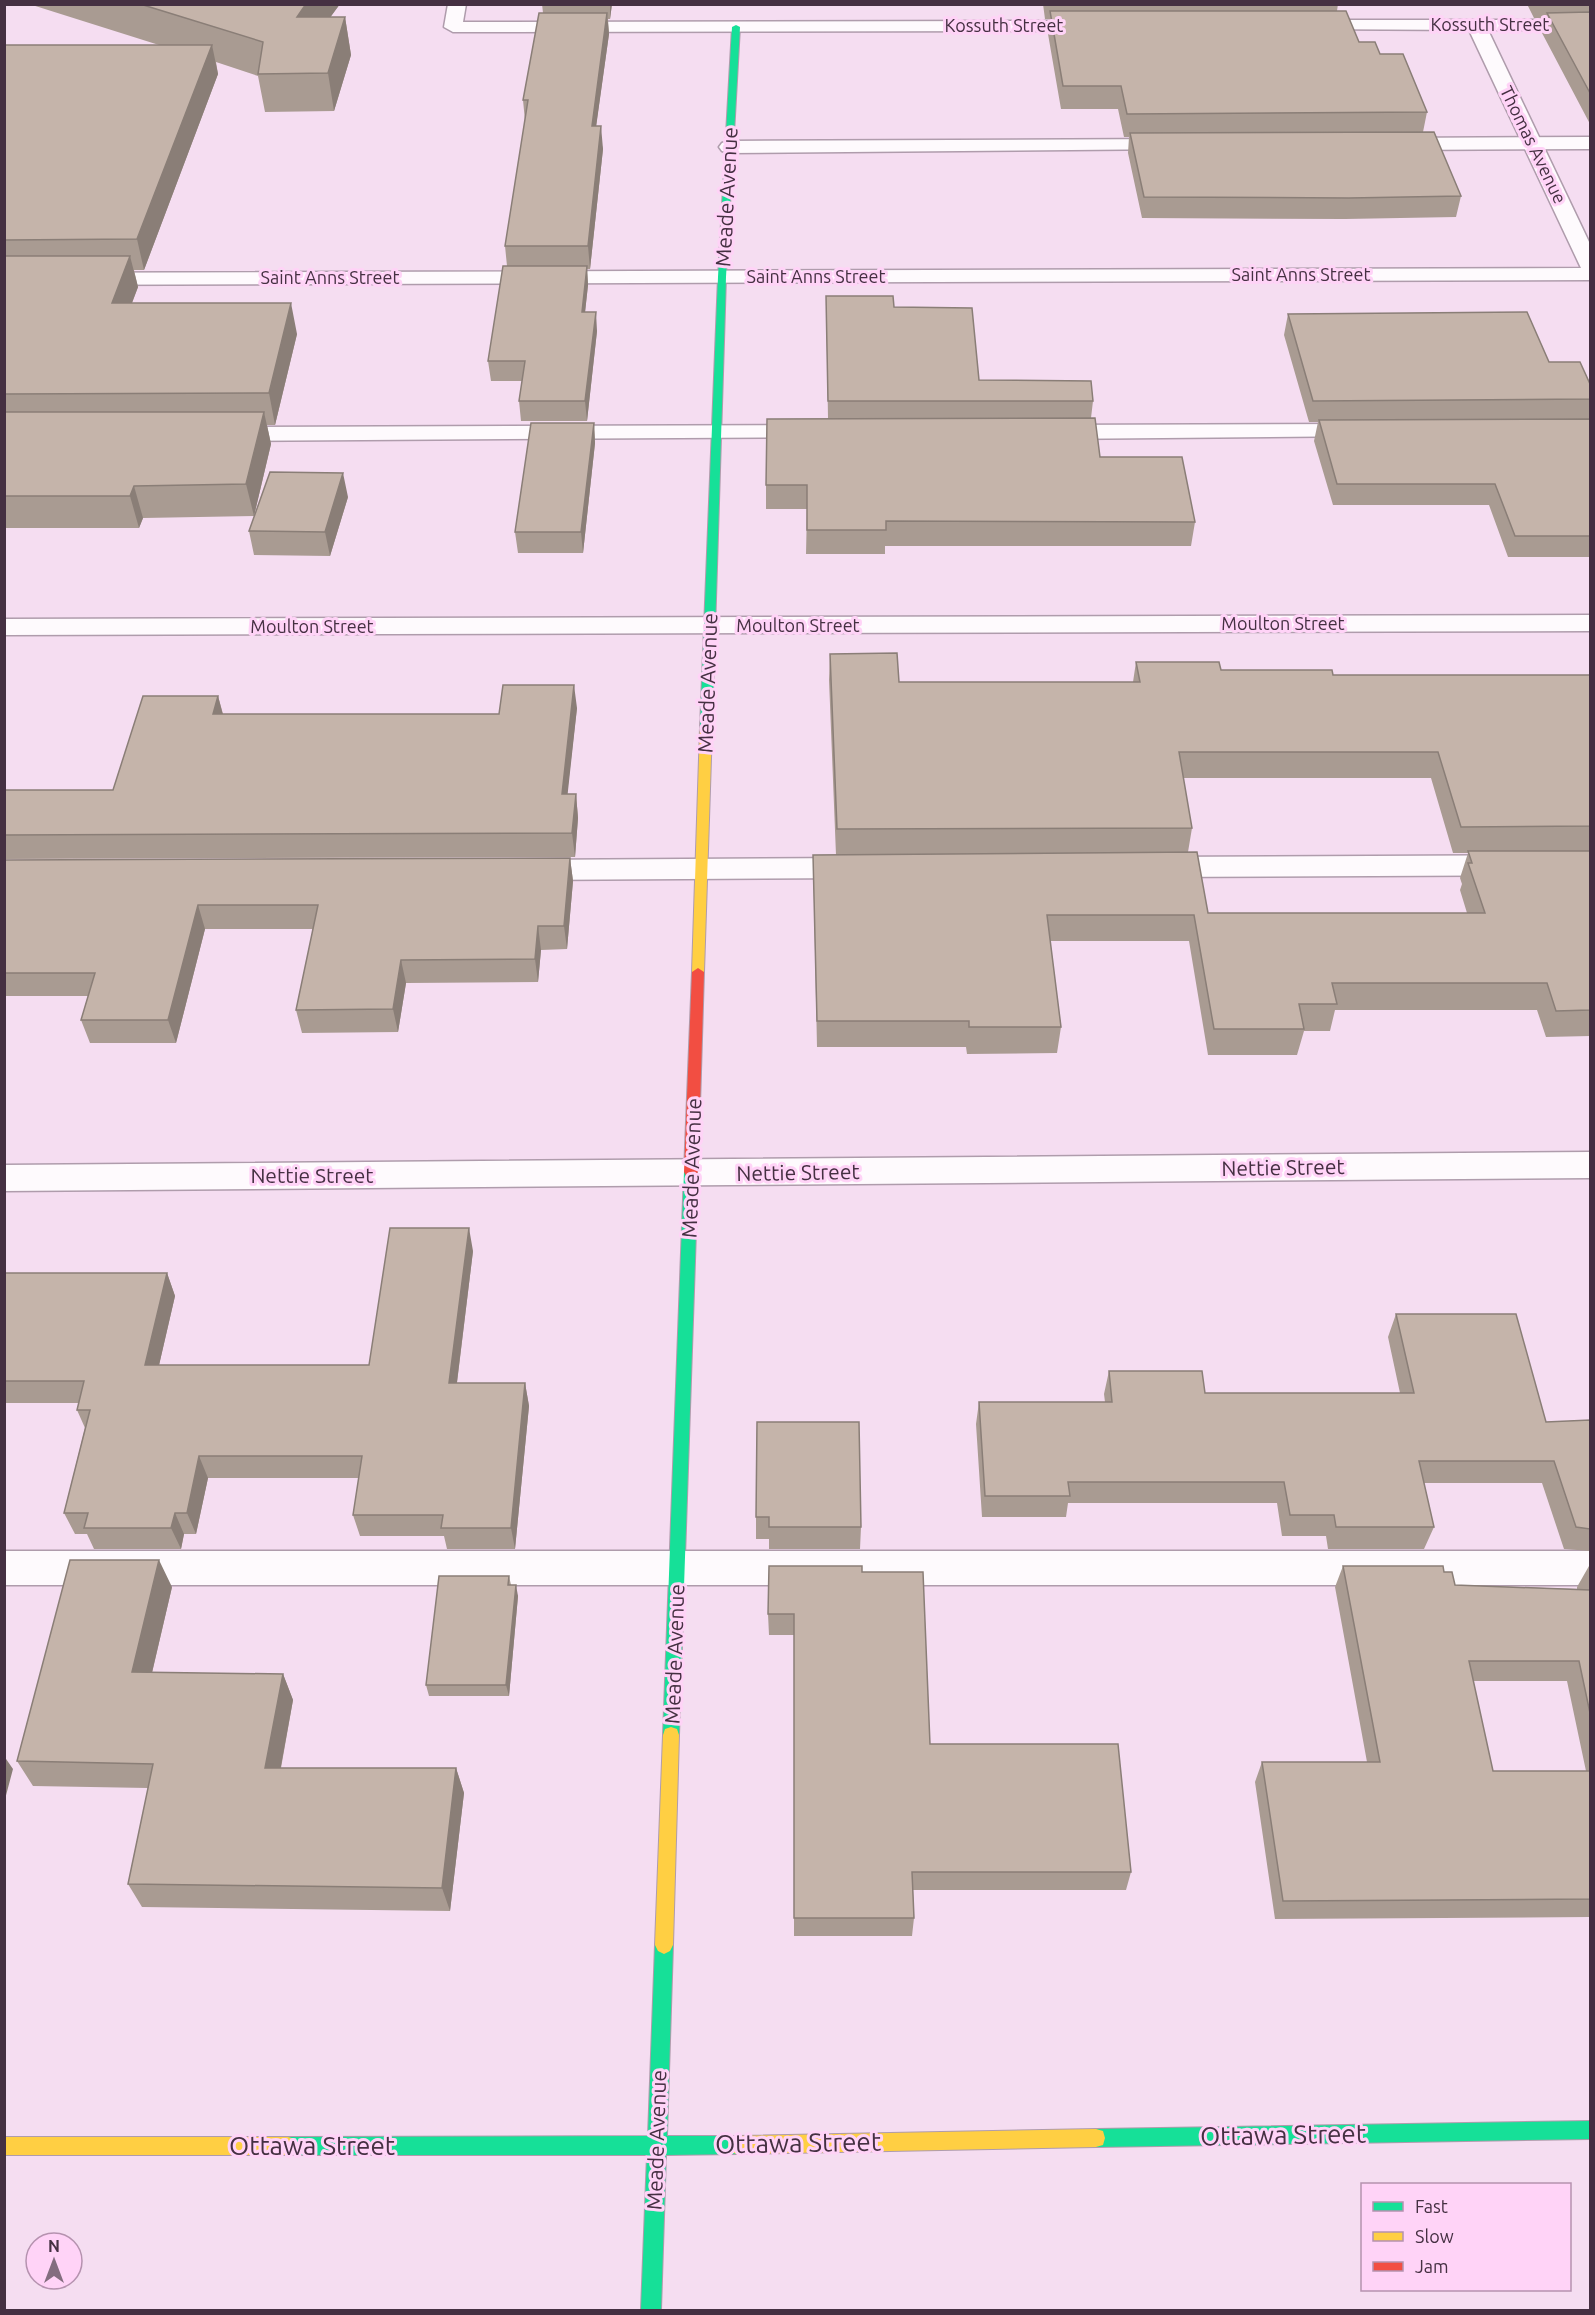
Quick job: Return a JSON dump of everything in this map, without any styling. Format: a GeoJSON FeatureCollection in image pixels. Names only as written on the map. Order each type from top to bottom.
{"type":"FeatureCollection","features":[{"type":"Feature","properties":{"kind":"street","name":"Kossuth Street"},"geometry":{"type":"LineString","coordinates":[[457,4],[453,27],[1114,26]]}},
{"type":"Feature","properties":{"kind":"street"},"geometry":{"type":"LineString","coordinates":[[932,4],[936,26]]}},
{"type":"Feature","properties":{"kind":"street"},"geometry":{"type":"LineString","coordinates":[[1402,4],[1411,25]]}},
{"type":"Feature","properties":{"kind":"street","name":"Kossuth Street"},"geometry":{"type":"LineString","coordinates":[[1292,25],[1590,25]]}},
{"type":"Feature","properties":{"kind":"street","name":"Thomas Avenue"},"geometry":{"type":"LineString","coordinates":[[1476,25],[1590,265]]}},
{"type":"Feature","properties":{"kind":"street","name":"Meade Avenue"},"geometry":{"type":"LineString","coordinates":[[651,2310],[722,277],[736,27]]}},
{"type":"Feature","properties":{"kind":"street"},"geometry":{"type":"LineString","coordinates":[[1376,144],[1590,143]]}},
{"type":"Feature","properties":{"kind":"street"},"geometry":{"type":"LineString","coordinates":[[729,147],[1197,145]]}},
{"type":"Feature","properties":{"kind":"street","name":"Saint Anns Street"},"geometry":{"type":"LineString","coordinates":[[4,279],[1590,274]]}},
{"type":"Feature","properties":{"kind":"street"},"geometry":{"type":"LineString","coordinates":[[1028,432],[1387,431]]}},
{"type":"Feature","properties":{"kind":"street"},"geometry":{"type":"LineString","coordinates":[[206,434],[837,432]]}},
{"type":"Feature","properties":{"kind":"street","name":"Moulton Street"},"geometry":{"type":"LineString","coordinates":[[4,627],[1590,622]]}},
{"type":"Feature","properties":{"kind":"street"},"geometry":{"type":"LineString","coordinates":[[1128,867],[1590,865]]}},
{"type":"Feature","properties":{"kind":"street"},"geometry":{"type":"LineString","coordinates":[[501,870],[880,868]]}},
{"type":"Feature","properties":{"kind":"street","name":"Nettie Street"},"geometry":{"type":"LineString","coordinates":[[4,1178],[1590,1165]]}},
{"type":"Feature","properties":{"kind":"street"},"geometry":{"type":"LineString","coordinates":[[4,1568],[1590,1568]]}},
{"type":"Feature","properties":{"kind":"street","name":"Ottawa Street"},"geometry":{"type":"LineString","coordinates":[[4,2146],[657,2146],[1590,2130]]}},
{"type":"Feature","properties":{"kind":"building"},"geometry":{"type":"Polygon","coordinates":[[[140,4],[306,4],[297,17],[345,17],[328,73],[258,74],[263,42],[140,4]]]}},
{"type":"Feature","properties":{"kind":"building"},"geometry":{"type":"Polygon","coordinates":[[[1050,11],[1346,11],[1359,42],[1375,42],[1380,54],[1403,54],[1427,112],[1127,114],[1121,86],[1063,86],[1050,11]]]}},
{"type":"Feature","properties":{"kind":"building"},"geometry":{"type":"Polygon","coordinates":[[[1590,12],[1590,93],[1547,13],[1590,12]]]}},
{"type":"Feature","properties":{"kind":"building"},"geometry":{"type":"Polygon","coordinates":[[[539,13],[607,13],[592,126],[601,126],[588,246],[505,246],[528,100],[523,100],[539,13]]]}},
{"type":"Feature","properties":{"kind":"building"},"geometry":{"type":"Polygon","coordinates":[[[4,45],[212,45],[137,239],[4,240],[4,45]]]}},
{"type":"Feature","properties":{"kind":"building"},"geometry":{"type":"Polygon","coordinates":[[[1434,132],[1461,196],[1144,197],[1130,133],[1434,132]]]}},
{"type":"Feature","properties":{"kind":"building"},"geometry":{"type":"Polygon","coordinates":[[[4,256],[130,256],[112,303],[291,303],[269,393],[4,394],[4,256]]]}},
{"type":"Feature","properties":{"kind":"building"},"geometry":{"type":"Polygon","coordinates":[[[503,266],[587,266],[582,312],[596,312],[585,401],[519,401],[525,361],[488,361],[503,266]]]}},
{"type":"Feature","properties":{"kind":"building"},"geometry":{"type":"Polygon","coordinates":[[[826,296],[893,296],[894,307],[972,308],[979,380],[1091,381],[1093,401],[828,401],[826,296]]]}},
{"type":"Feature","properties":{"kind":"building"},"geometry":{"type":"Polygon","coordinates":[[[1527,312],[1549,362],[1580,362],[1590,384],[1590,399],[1313,401],[1288,314],[1527,312]]]}},
{"type":"Feature","properties":{"kind":"building"},"geometry":{"type":"Polygon","coordinates":[[[4,412],[264,412],[246,484],[134,486],[130,496],[4,496],[4,412]]]}},
{"type":"Feature","properties":{"kind":"building"},"geometry":{"type":"Polygon","coordinates":[[[1095,418],[1100,457],[1182,457],[1195,522],[886,521],[886,530],[807,530],[807,485],[766,485],[767,419],[1095,418]]]}},
{"type":"Feature","properties":{"kind":"building"},"geometry":{"type":"Polygon","coordinates":[[[1590,419],[1590,536],[1515,536],[1495,484],[1337,484],[1319,420],[1590,419]]]}},
{"type":"Feature","properties":{"kind":"building"},"geometry":{"type":"Polygon","coordinates":[[[531,423],[594,423],[581,532],[515,532],[531,423]]]}},
{"type":"Feature","properties":{"kind":"building"},"geometry":{"type":"Polygon","coordinates":[[[270,472],[343,473],[325,532],[249,531],[270,472]]]}},
{"type":"Feature","properties":{"kind":"building"},"geometry":{"type":"Polygon","coordinates":[[[897,653],[899,682],[1140,682],[1136,662],[1219,662],[1221,670],[1332,670],[1333,675],[1590,675],[1590,826],[1461,827],[1438,752],[1179,752],[1192,828],[837,829],[830,654],[897,653]]]}},
{"type":"Feature","properties":{"kind":"building"},"geometry":{"type":"Polygon","coordinates":[[[503,685],[574,685],[562,794],[576,794],[572,833],[4,835],[4,790],[113,790],[143,696],[218,696],[213,714],[499,714],[503,685]]]}},
{"type":"Feature","properties":{"kind":"building"},"geometry":{"type":"Polygon","coordinates":[[[1468,851],[1590,851],[1590,1010],[1556,1011],[1547,983],[1332,983],[1337,1004],[1299,1004],[1304,1029],[1214,1029],[1194,915],[1047,915],[1061,1027],[969,1027],[969,1021],[817,1021],[813,855],[1197,852],[1208,913],[1485,913],[1468,863],[1472,863],[1468,851]]]}},
{"type":"Feature","properties":{"kind":"building"},"geometry":{"type":"Polygon","coordinates":[[[570,858],[564,926],[538,926],[535,959],[401,960],[393,1009],[296,1010],[318,905],[198,905],[168,1020],[81,1020],[95,973],[4,973],[4,860],[570,858]]]}},
{"type":"Feature","properties":{"kind":"building"},"geometry":{"type":"Polygon","coordinates":[[[390,1228],[469,1228],[449,1383],[525,1383],[511,1528],[441,1528],[443,1515],[353,1515],[362,1456],[199,1456],[187,1513],[175,1513],[171,1528],[84,1528],[88,1513],[64,1513],[90,1410],[77,1410],[84,1381],[4,1381],[4,1273],[167,1273],[145,1365],[369,1365],[390,1228]]]}},
{"type":"Feature","properties":{"kind":"building"},"geometry":{"type":"Polygon","coordinates":[[[1396,1314],[1516,1314],[1546,1422],[1590,1420],[1590,1529],[1576,1527],[1554,1461],[1419,1461],[1434,1527],[1336,1527],[1334,1515],[1290,1515],[1284,1482],[1068,1482],[1070,1496],[985,1496],[979,1402],[1112,1402],[1109,1371],[1202,1371],[1205,1393],[1414,1393],[1396,1314]]]}},
{"type":"Feature","properties":{"kind":"building"},"geometry":{"type":"Polygon","coordinates":[[[757,1422],[859,1422],[861,1527],[769,1527],[769,1517],[756,1517],[757,1422]]]}},
{"type":"Feature","properties":{"kind":"building"},"geometry":{"type":"Polygon","coordinates":[[[70,1560],[159,1560],[132,1672],[283,1674],[265,1768],[456,1768],[442,1888],[128,1884],[153,1764],[17,1761],[70,1560]]]}},
{"type":"Feature","properties":{"kind":"building"},"geometry":{"type":"Polygon","coordinates":[[[769,1566],[862,1566],[862,1572],[923,1572],[930,1744],[1118,1744],[1131,1872],[912,1872],[914,1918],[794,1918],[794,1614],[768,1614],[769,1566]]]}},
{"type":"Feature","properties":{"kind":"building"},"geometry":{"type":"Polygon","coordinates":[[[1343,1566],[1443,1566],[1444,1572],[1452,1572],[1455,1585],[1590,1590],[1590,1713],[1579,1661],[1469,1661],[1493,1771],[1590,1771],[1590,1899],[1283,1901],[1262,1762],[1380,1762],[1343,1566]]]}},
{"type":"Feature","properties":{"kind":"building"},"geometry":{"type":"Polygon","coordinates":[[[439,1576],[509,1576],[508,1585],[516,1585],[506,1685],[426,1685],[439,1576]]]}},
{"type":"Feature","properties":{"kind":"traffic: fast"},"geometry":{"type":"LineString","coordinates":[[706,728],[722,277],[736,27]]}},
{"type":"Feature","properties":{"kind":"traffic: fast"},"geometry":{"type":"LineString","coordinates":[[671,1735],[691,1172]]}},
{"type":"Feature","properties":{"kind":"traffic: fast"},"geometry":{"type":"LineString","coordinates":[[651,2310],[664,1945]]}},
{"type":"Feature","properties":{"kind":"traffic: fast"},"geometry":{"type":"LineString","coordinates":[[1096,2138],[1590,2130]]}},
{"type":"Feature","properties":{"kind":"traffic: fast"},"geometry":{"type":"LineString","coordinates":[[288,2146],[737,2145]]}},
{"type":"Feature","properties":{"kind":"traffic: slow"},"geometry":{"type":"LineString","coordinates":[[698,972],[706,728]]}},
{"type":"Feature","properties":{"kind":"traffic: slow"},"geometry":{"type":"LineString","coordinates":[[664,1945],[671,1735]]}},
{"type":"Feature","properties":{"kind":"traffic: slow"},"geometry":{"type":"LineString","coordinates":[[737,2145],[1096,2138]]}},
{"type":"Feature","properties":{"kind":"traffic: slow"},"geometry":{"type":"LineString","coordinates":[[4,2146],[288,2146]]}},
{"type":"Feature","properties":{"kind":"traffic: jam"},"geometry":{"type":"LineString","coordinates":[[691,1172],[698,972]]}}]}
